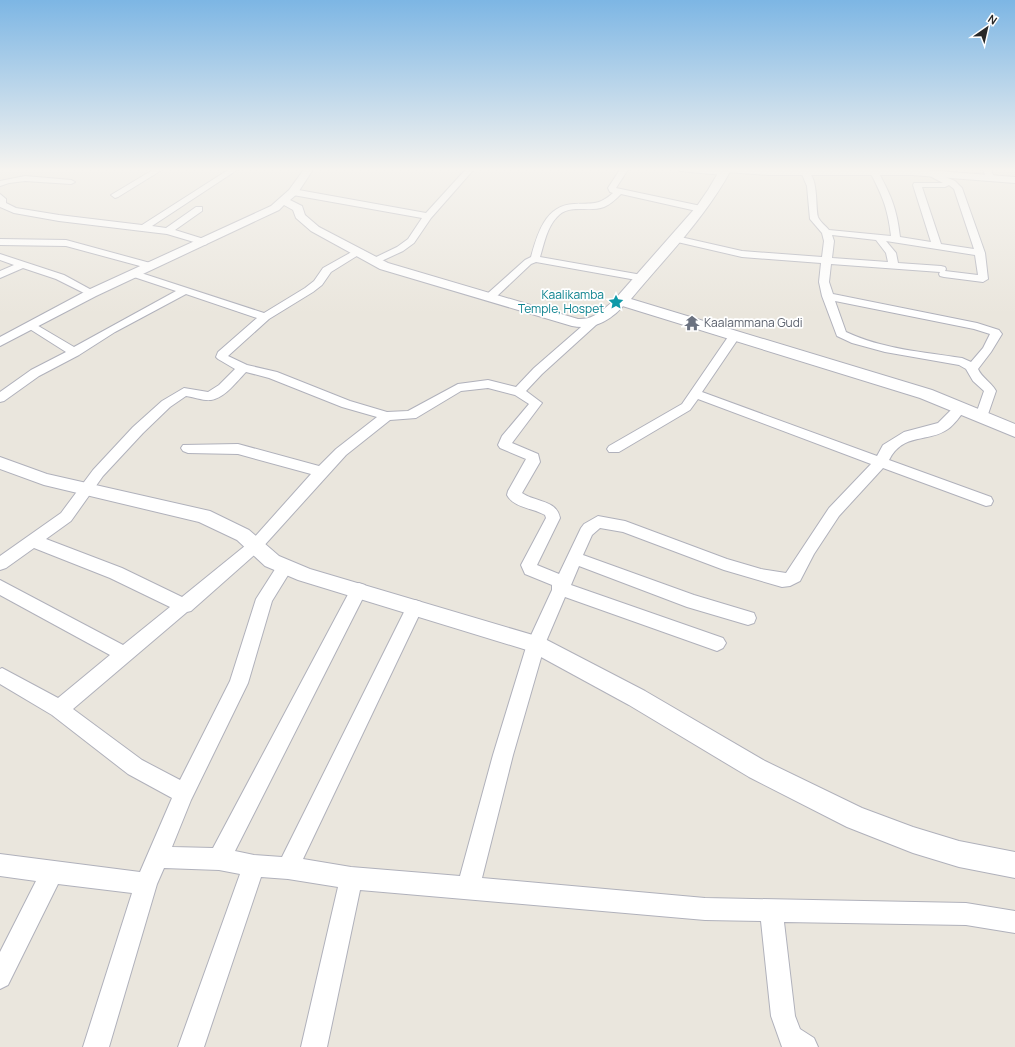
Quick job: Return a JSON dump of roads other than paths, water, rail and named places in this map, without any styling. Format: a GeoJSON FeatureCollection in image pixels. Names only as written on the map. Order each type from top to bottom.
{"type":"FeatureCollection","features":[{"type":"Feature","properties":{"kind":"main road"},"geometry":{"type":"LineString","coordinates":[[695,217],[676,240],[621,301],[838,366],[961,407],[1015,431]]}},
{"type":"Feature","properties":{"kind":"street"},"geometry":{"type":"LineString","coordinates":[[54,217],[145,227],[168,231],[204,242]]}},
{"type":"Feature","properties":{"kind":"street"},"geometry":{"type":"LineString","coordinates":[[145,227],[161,217]]}},
{"type":"Feature","properties":{"kind":"street"},"geometry":{"type":"LineString","coordinates":[[168,231],[189,217]]}},
{"type":"Feature","properties":{"kind":"street"},"geometry":{"type":"LineString","coordinates":[[2,339],[31,326],[92,292],[135,274],[256,217]]}},
{"type":"Feature","properties":{"kind":"street"},"geometry":{"type":"LineString","coordinates":[[301,217],[315,229],[357,252],[396,270],[491,296],[577,323],[592,323]]}},
{"type":"Feature","properties":{"kind":"street"},"geometry":{"type":"LineString","coordinates":[[375,261],[400,249],[411,241],[427,217]]}},
{"type":"Feature","properties":{"kind":"street"},"geometry":{"type":"LineString","coordinates":[[535,259],[540,239],[553,217]]}},
{"type":"Feature","properties":{"kind":"street"},"geometry":{"type":"LineString","coordinates":[[814,217],[826,232],[829,241],[824,282],[827,296],[841,334],[845,337],[885,349],[962,362],[972,368],[976,376],[986,384],[990,391],[981,416]]}},
{"type":"Feature","properties":{"kind":"street"},"geometry":{"type":"LineString","coordinates":[[893,217],[896,239]]}},
{"type":"Feature","properties":{"kind":"street"},"geometry":{"type":"LineString","coordinates":[[927,217],[937,245]]}},
{"type":"Feature","properties":{"kind":"street"},"geometry":{"type":"LineString","coordinates":[[676,240],[742,254],[894,266],[983,279],[980,253],[967,217]]}},
{"type":"Feature","properties":{"kind":"street"},"geometry":{"type":"LineString","coordinates":[[826,232],[896,239],[980,253]]}},
{"type":"Feature","properties":{"kind":"street"},"geometry":{"type":"LineString","coordinates":[[880,237],[891,253],[894,266]]}},
{"type":"Feature","properties":{"kind":"street"},"geometry":{"type":"LineString","coordinates":[[0,242],[38,242],[74,245],[151,266]]}},
{"type":"Feature","properties":{"kind":"street"},"geometry":{"type":"LineString","coordinates":[[357,252],[327,270],[318,283],[309,290],[265,317],[224,352],[222,357],[224,360],[243,368],[273,375],[346,404],[387,416],[411,415],[458,388],[488,384],[519,392],[536,403],[507,439],[505,445],[533,457],[533,462],[514,490],[514,495],[518,499],[547,508],[552,512],[553,518],[529,565],[531,569],[561,585],[591,597],[686,634],[717,643]]}},
{"type":"Feature","properties":{"kind":"street"},"geometry":{"type":"LineString","coordinates":[[0,257],[60,277],[92,292]]}},
{"type":"Feature","properties":{"kind":"street"},"geometry":{"type":"LineString","coordinates":[[491,296],[528,262],[535,259],[642,278]]}},
{"type":"Feature","properties":{"kind":"street"},"geometry":{"type":"LineString","coordinates":[[0,275],[24,264]]}},
{"type":"Feature","properties":{"kind":"street"},"geometry":{"type":"LineString","coordinates":[[135,274],[265,317]]}},
{"type":"Feature","properties":{"kind":"street"},"geometry":{"type":"LineString","coordinates":[[0,398],[35,373],[75,353],[111,330],[184,291]]}},
{"type":"Feature","properties":{"kind":"street"},"geometry":{"type":"LineString","coordinates":[[827,296],[977,326],[995,332],[996,334],[988,349],[972,368]]}},
{"type":"Feature","properties":{"kind":"street"},"geometry":{"type":"LineString","coordinates":[[519,392],[538,371],[592,323],[598,320],[621,301]]}},
{"type":"Feature","properties":{"kind":"street"},"geometry":{"type":"LineString","coordinates":[[31,326],[75,353]]}},
{"type":"Feature","properties":{"kind":"street"},"geometry":{"type":"LineString","coordinates":[[614,450],[686,407],[734,336]]}},
{"type":"Feature","properties":{"kind":"street"},"geometry":{"type":"LineString","coordinates":[[0,564],[66,517],[86,488],[138,430],[175,396],[184,392],[210,396],[223,388],[243,368]]}},
{"type":"Feature","properties":{"kind":"street"},"geometry":{"type":"LineString","coordinates":[[696,394],[986,501]]}},
{"type":"Feature","properties":{"kind":"street"},"geometry":{"type":"LineString","coordinates":[[468,889],[503,755],[536,644],[573,558],[589,528],[598,522],[626,527],[724,564],[782,580],[790,579],[794,576],[805,556],[834,512],[881,461],[888,448],[910,435],[929,432],[943,426],[961,407]]}},
{"type":"Feature","properties":{"kind":"street"},"geometry":{"type":"LineString","coordinates":[[59,709],[256,545],[321,472],[341,452],[387,416]]}},
{"type":"Feature","properties":{"kind":"street"},"geometry":{"type":"LineString","coordinates":[[188,448],[238,449],[321,472]]}},
{"type":"Feature","properties":{"kind":"street"},"geometry":{"type":"LineString","coordinates":[[0,463],[44,480],[86,488],[204,516],[243,535],[256,545],[272,561],[305,575],[536,644],[637,698],[756,769],[856,818],[913,840],[959,854],[1015,865]]}},
{"type":"Feature","properties":{"kind":"street"},"geometry":{"type":"LineString","coordinates":[[34,541],[116,573],[184,606]]}},
{"type":"Feature","properties":{"kind":"street"},"geometry":{"type":"LineString","coordinates":[[573,558],[693,602],[748,618]]}},
{"type":"Feature","properties":{"kind":"street"},"geometry":{"type":"LineString","coordinates":[[96,1047],[146,884],[184,793],[239,683],[253,631],[264,599],[285,566]]}},
{"type":"Feature","properties":{"kind":"street"},"geometry":{"type":"LineString","coordinates":[[0,587],[124,654]]}},
{"type":"Feature","properties":{"kind":"street"},"geometry":{"type":"LineString","coordinates":[[219,859],[359,590]]}},
{"type":"Feature","properties":{"kind":"street"},"geometry":{"type":"LineString","coordinates":[[288,868],[415,607]]}},
{"type":"Feature","properties":{"kind":"street"},"geometry":{"type":"LineString","coordinates":[[2,676],[59,709],[135,768],[184,793]]}},
{"type":"Feature","properties":{"kind":"street"},"geometry":{"type":"LineString","coordinates":[[158,857],[219,859],[254,866],[288,868],[351,878],[705,909],[966,914],[1015,922]]}},
{"type":"Feature","properties":{"kind":"street"},"geometry":{"type":"LineString","coordinates":[[0,865],[146,884]]}},
{"type":"Feature","properties":{"kind":"street"},"geometry":{"type":"LineString","coordinates":[[191,1047],[254,866]]}},
{"type":"Feature","properties":{"kind":"street"},"geometry":{"type":"LineString","coordinates":[[0,977],[53,871]]}},
{"type":"Feature","properties":{"kind":"street"},"geometry":{"type":"LineString","coordinates":[[314,1047],[351,878]]}},
{"type":"Feature","properties":{"kind":"street"},"geometry":{"type":"LineString","coordinates":[[771,910],[783,1016],[791,1038],[805,1047]]}},
{"type":"Feature","properties":{"kind":"place","name":"Kaalikamba Temple, Hospet"},"geometry":{"type":"Point","coordinates":[616,302]}},
{"type":"Feature","properties":{"kind":"place","name":"Kaalammana Gudi"},"geometry":{"type":"Point","coordinates":[692,323]}}]}
